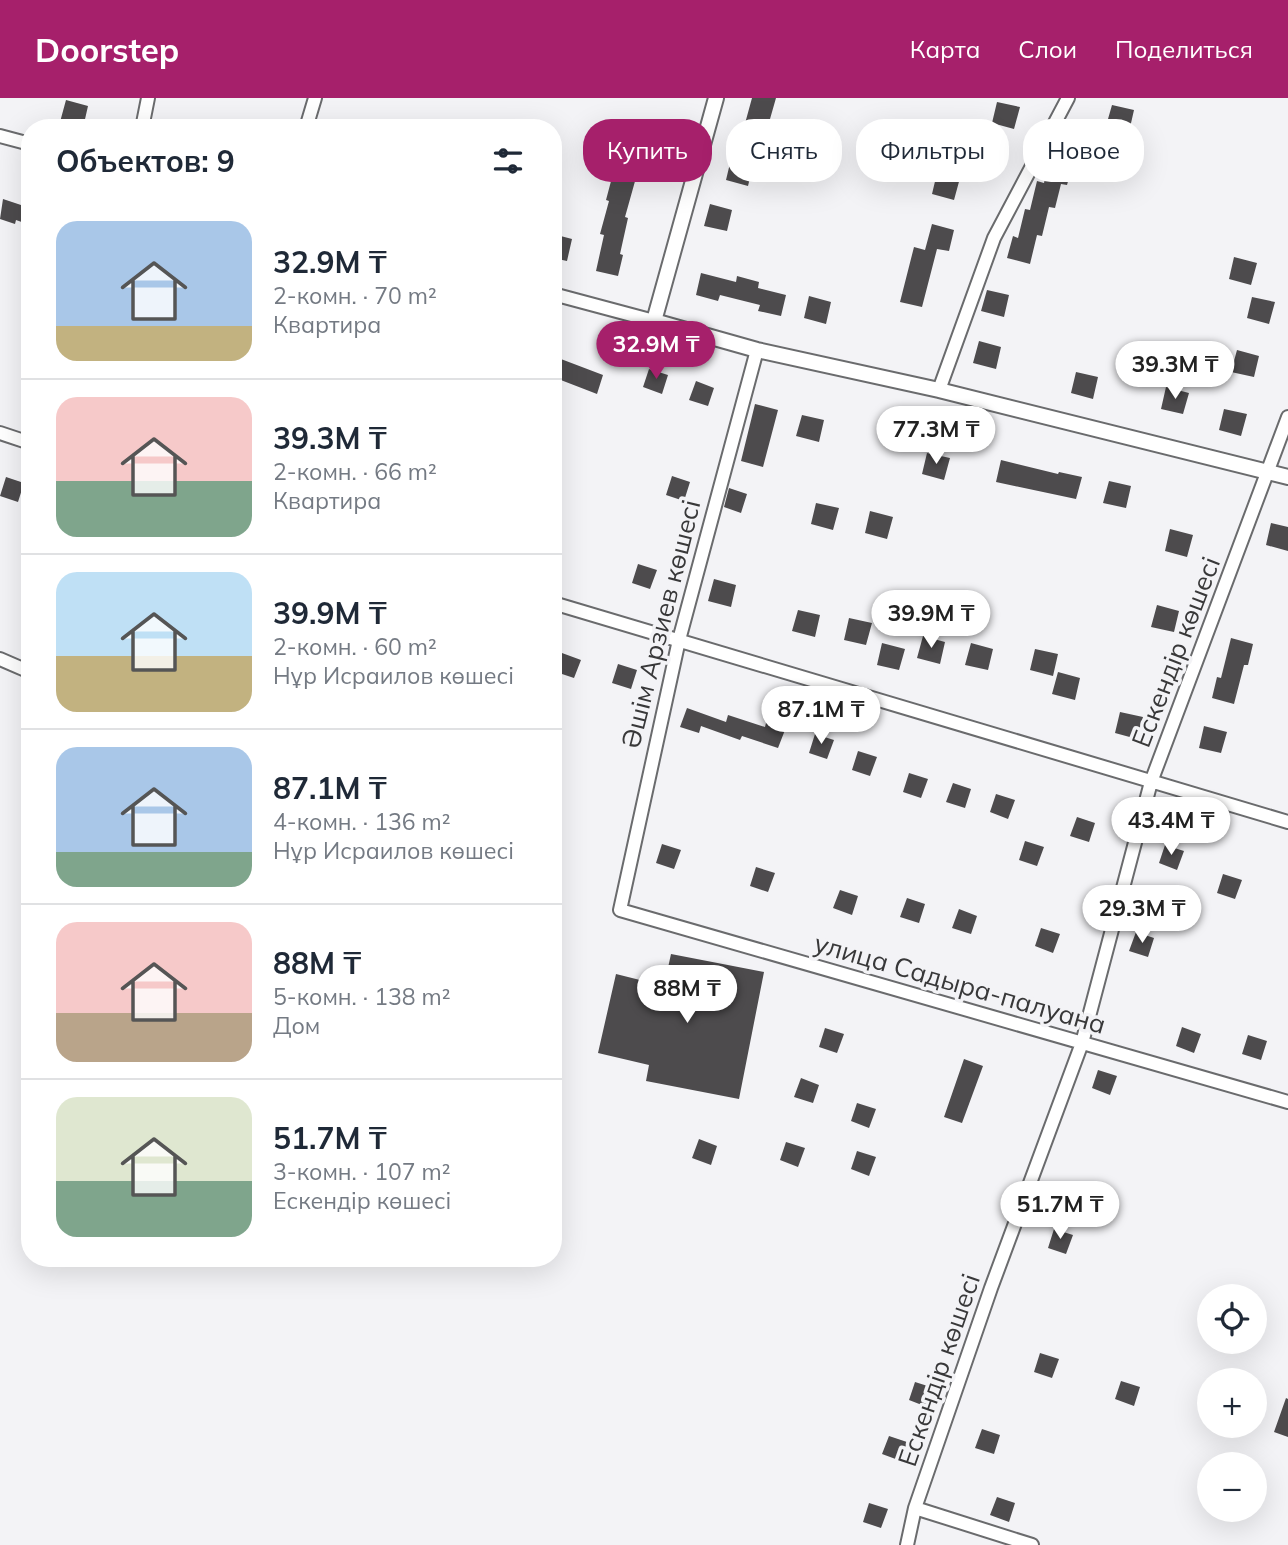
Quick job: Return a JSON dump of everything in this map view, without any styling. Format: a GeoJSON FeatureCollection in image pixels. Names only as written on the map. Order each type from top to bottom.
{"type":"FeatureCollection","features":[{"type":"Feature","properties":{"kind":"street"},"geometry":{"type":"LineString","coordinates":[[144,119],[149,98]]}},
{"type":"Feature","properties":{"kind":"street"},"geometry":{"type":"LineString","coordinates":[[309,119],[315,98]]}},
{"type":"Feature","properties":{"kind":"street"},"geometry":{"type":"LineString","coordinates":[[654,321],[716,98]]}},
{"type":"Feature","properties":{"kind":"street"},"geometry":{"type":"LineString","coordinates":[[939,390],[994,238],[1068,98]]}},
{"type":"Feature","properties":{"kind":"street"},"geometry":{"type":"LineString","coordinates":[[0,136],[21,142]]}},
{"type":"Feature","properties":{"kind":"street"},"geometry":{"type":"LineString","coordinates":[[562,296],[757,350],[939,390],[1288,477]]}},
{"type":"Feature","properties":{"kind":"street","name":"Әшім Арзиев көшесі"},"geometry":{"type":"LineString","coordinates":[[620,910],[679,640],[757,350]]}},
{"type":"Feature","properties":{"kind":"street","name":"Ескендір көшесі"},"geometry":{"type":"LineString","coordinates":[[907,1545],[915,1508],[991,1288],[1082,1042],[1151,782],[1288,417]]}},
{"type":"Feature","properties":{"kind":"street"},"geometry":{"type":"LineString","coordinates":[[0,433],[21,440]]}},
{"type":"Feature","properties":{"kind":"street"},"geometry":{"type":"LineString","coordinates":[[562,606],[1288,822]]}},
{"type":"Feature","properties":{"kind":"street"},"geometry":{"type":"LineString","coordinates":[[0,659],[21,668]]}},
{"type":"Feature","properties":{"kind":"street","name":"улица Садыра-палуана"},"geometry":{"type":"LineString","coordinates":[[620,910],[1288,1102]]}},
{"type":"Feature","properties":{"kind":"street"},"geometry":{"type":"LineString","coordinates":[[915,1508],[1032,1545]]}},
{"type":"Feature","properties":{"kind":"building"},"geometry":{"type":"Polygon","coordinates":[[[752,98],[776,98],[770,119],[746,119],[752,98]]]}},
{"type":"Feature","properties":{"kind":"building"},"geometry":{"type":"Polygon","coordinates":[[[66,100],[88,106],[85,119],[61,119],[66,100]]]}},
{"type":"Feature","properties":{"kind":"building"},"geometry":{"type":"Polygon","coordinates":[[[997,102],[1020,107],[1014,129],[1009,128],[1009,119],[993,119],[997,102]]]}},
{"type":"Feature","properties":{"kind":"building"},"geometry":{"type":"Polygon","coordinates":[[[1112,105],[1134,110],[1132,119],[1108,119],[1112,105]]]}},
{"type":"Feature","properties":{"kind":"building"},"geometry":{"type":"Polygon","coordinates":[[[611,182],[635,182],[625,217],[628,218],[618,276],[596,271],[604,235],[600,234],[609,201],[606,200],[611,182]]]}},
{"type":"Feature","properties":{"kind":"building"},"geometry":{"type":"Polygon","coordinates":[[[733,182],[749,182],[748,186],[733,182]]]}},
{"type":"Feature","properties":{"kind":"building"},"geometry":{"type":"Polygon","coordinates":[[[935,182],[959,182],[954,200],[932,194],[935,182]]]}},
{"type":"Feature","properties":{"kind":"building"},"geometry":{"type":"Polygon","coordinates":[[[1037,182],[1068,182],[1067,185],[1061,184],[1055,208],[1049,207],[1042,236],[1037,235],[1030,264],[1007,258],[1013,236],[1018,238],[1025,209],[1030,210],[1037,182]]]}},
{"type":"Feature","properties":{"kind":"building"},"geometry":{"type":"Polygon","coordinates":[[[3,199],[21,205],[21,222],[16,220],[15,224],[0,219],[3,199]]]}},
{"type":"Feature","properties":{"kind":"building"},"geometry":{"type":"Polygon","coordinates":[[[710,204],[732,210],[727,231],[704,226],[710,204]]]}},
{"type":"Feature","properties":{"kind":"building"},"geometry":{"type":"Polygon","coordinates":[[[932,224],[954,230],[949,251],[937,249],[922,307],[900,302],[914,247],[925,250],[932,224]]]}},
{"type":"Feature","properties":{"kind":"building"},"geometry":{"type":"Polygon","coordinates":[[[562,236],[572,239],[567,261],[562,260],[562,236]]]}},
{"type":"Feature","properties":{"kind":"building"},"geometry":{"type":"Polygon","coordinates":[[[1234,257],[1257,263],[1251,285],[1229,279],[1234,257]]]}},
{"type":"Feature","properties":{"kind":"building"},"geometry":{"type":"Polygon","coordinates":[[[701,273],[736,282],[737,276],[759,282],[758,288],[786,295],[781,316],[758,311],[760,305],[720,295],[718,301],[696,295],[701,273]]]}},
{"type":"Feature","properties":{"kind":"building"},"geometry":{"type":"Polygon","coordinates":[[[987,290],[1009,295],[1004,317],[981,311],[987,290]]]}},
{"type":"Feature","properties":{"kind":"building"},"geometry":{"type":"Polygon","coordinates":[[[809,296],[831,302],[826,324],[804,318],[809,296]]]}},
{"type":"Feature","properties":{"kind":"building"},"geometry":{"type":"Polygon","coordinates":[[[1252,297],[1275,302],[1269,324],[1247,318],[1252,297]]]}},
{"type":"Feature","properties":{"kind":"building"},"geometry":{"type":"Polygon","coordinates":[[[979,341],[1001,347],[996,369],[973,363],[979,341]]]}},
{"type":"Feature","properties":{"kind":"building"},"geometry":{"type":"Polygon","coordinates":[[[1237,350],[1259,356],[1254,377],[1231,372],[1237,350]]]}},
{"type":"Feature","properties":{"kind":"building"},"geometry":{"type":"Polygon","coordinates":[[[562,359],[603,375],[597,394],[562,380],[562,359]]]}},
{"type":"Feature","properties":{"kind":"building"},"geometry":{"type":"Polygon","coordinates":[[[649,369],[668,375],[662,394],[643,387],[649,369]]]}},
{"type":"Feature","properties":{"kind":"building"},"geometry":{"type":"Polygon","coordinates":[[[1076,372],[1098,377],[1093,399],[1071,393],[1076,372]]]}},
{"type":"Feature","properties":{"kind":"building"},"geometry":{"type":"Polygon","coordinates":[[[696,381],[714,388],[708,406],[689,400],[696,381]]]}},
{"type":"Feature","properties":{"kind":"building"},"geometry":{"type":"Polygon","coordinates":[[[1166,387],[1189,393],[1183,414],[1161,409],[1166,387]]]}},
{"type":"Feature","properties":{"kind":"building"},"geometry":{"type":"Polygon","coordinates":[[[755,404],[778,410],[763,467],[741,461],[755,404]]]}},
{"type":"Feature","properties":{"kind":"building"},"geometry":{"type":"Polygon","coordinates":[[[1224,409],[1247,414],[1241,436],[1219,430],[1224,409]]]}},
{"type":"Feature","properties":{"kind":"building"},"geometry":{"type":"Polygon","coordinates":[[[802,415],[824,420],[819,442],[796,436],[802,415]]]}},
{"type":"Feature","properties":{"kind":"building"},"geometry":{"type":"Polygon","coordinates":[[[927,453],[950,458],[944,480],[922,474],[927,453]]]}},
{"type":"Feature","properties":{"kind":"building"},"geometry":{"type":"Polygon","coordinates":[[[1001,460],[1082,477],[1076,499],[996,482],[1001,460]]]}},
{"type":"Feature","properties":{"kind":"building"},"geometry":{"type":"Polygon","coordinates":[[[672,476],[690,482],[684,501],[666,495],[672,476]]]}},
{"type":"Feature","properties":{"kind":"building"},"geometry":{"type":"Polygon","coordinates":[[[6,477],[21,482],[18,502],[0,496],[6,477]]]}},
{"type":"Feature","properties":{"kind":"building"},"geometry":{"type":"Polygon","coordinates":[[[1109,481],[1131,486],[1126,508],[1103,503],[1109,481]]]}},
{"type":"Feature","properties":{"kind":"building"},"geometry":{"type":"Polygon","coordinates":[[[729,488],[747,494],[741,513],[724,507],[729,488]]]}},
{"type":"Feature","properties":{"kind":"building"},"geometry":{"type":"Polygon","coordinates":[[[816,503],[839,508],[833,530],[811,524],[816,503]]]}},
{"type":"Feature","properties":{"kind":"building"},"geometry":{"type":"Polygon","coordinates":[[[870,511],[893,517],[887,539],[865,533],[870,511]]]}},
{"type":"Feature","properties":{"kind":"building"},"geometry":{"type":"Polygon","coordinates":[[[1271,523],[1288,527],[1288,551],[1266,545],[1271,523]]]}},
{"type":"Feature","properties":{"kind":"building"},"geometry":{"type":"Polygon","coordinates":[[[1170,529],[1193,535],[1187,557],[1165,551],[1170,529]]]}},
{"type":"Feature","properties":{"kind":"building"},"geometry":{"type":"Polygon","coordinates":[[[638,564],[657,570],[650,589],[632,583],[638,564]]]}},
{"type":"Feature","properties":{"kind":"building"},"geometry":{"type":"Polygon","coordinates":[[[714,579],[736,585],[731,607],[708,601],[714,579]]]}},
{"type":"Feature","properties":{"kind":"building"},"geometry":{"type":"Polygon","coordinates":[[[1157,605],[1179,611],[1174,632],[1151,627],[1157,605]]]}},
{"type":"Feature","properties":{"kind":"building"},"geometry":{"type":"Polygon","coordinates":[[[798,610],[820,615],[815,637],[792,631],[798,610]]]}},
{"type":"Feature","properties":{"kind":"building"},"geometry":{"type":"Polygon","coordinates":[[[849,618],[872,623],[866,645],[844,640],[849,618]]]}},
{"type":"Feature","properties":{"kind":"building"},"geometry":{"type":"Polygon","coordinates":[[[923,636],[945,642],[940,664],[917,658],[923,636]]]}},
{"type":"Feature","properties":{"kind":"building"},"geometry":{"type":"Polygon","coordinates":[[[1231,638],[1253,644],[1248,665],[1244,665],[1234,704],[1212,698],[1217,677],[1221,678],[1231,638]]]}},
{"type":"Feature","properties":{"kind":"building"},"geometry":{"type":"Polygon","coordinates":[[[882,643],[905,649],[899,670],[877,665],[882,643]]]}},
{"type":"Feature","properties":{"kind":"building"},"geometry":{"type":"Polygon","coordinates":[[[971,643],[993,649],[988,670],[965,665],[971,643]]]}},
{"type":"Feature","properties":{"kind":"building"},"geometry":{"type":"Polygon","coordinates":[[[1035,649],[1058,654],[1053,676],[1030,670],[1035,649]]]}},
{"type":"Feature","properties":{"kind":"building"},"geometry":{"type":"Polygon","coordinates":[[[562,653],[581,660],[574,678],[562,674],[562,653]]]}},
{"type":"Feature","properties":{"kind":"building"},"geometry":{"type":"Polygon","coordinates":[[[618,664],[637,670],[631,689],[612,683],[618,664]]]}},
{"type":"Feature","properties":{"kind":"building"},"geometry":{"type":"Polygon","coordinates":[[[1058,672],[1080,678],[1075,700],[1052,694],[1058,672]]]}},
{"type":"Feature","properties":{"kind":"building"},"geometry":{"type":"Polygon","coordinates":[[[687,708],[726,722],[728,715],[765,727],[766,723],[785,730],[778,748],[742,736],[740,740],[701,726],[699,733],[680,727],[687,708]]]}},
{"type":"Feature","properties":{"kind":"building"},"geometry":{"type":"Polygon","coordinates":[[[1120,712],[1143,717],[1137,739],[1115,733],[1120,712]]]}},
{"type":"Feature","properties":{"kind":"building"},"geometry":{"type":"Polygon","coordinates":[[[1204,726],[1227,732],[1221,753],[1199,748],[1204,726]]]}},
{"type":"Feature","properties":{"kind":"building"},"geometry":{"type":"Polygon","coordinates":[[[815,734],[834,740],[827,759],[809,753],[815,734]]]}},
{"type":"Feature","properties":{"kind":"building"},"geometry":{"type":"Polygon","coordinates":[[[858,751],[877,757],[870,776],[852,770],[858,751]]]}},
{"type":"Feature","properties":{"kind":"building"},"geometry":{"type":"Polygon","coordinates":[[[909,773],[928,779],[921,798],[903,792],[909,773]]]}},
{"type":"Feature","properties":{"kind":"building"},"geometry":{"type":"Polygon","coordinates":[[[953,783],[971,789],[965,808],[946,802],[953,783]]]}},
{"type":"Feature","properties":{"kind":"building"},"geometry":{"type":"Polygon","coordinates":[[[996,794],[1015,800],[1008,819],[990,812],[996,794]]]}},
{"type":"Feature","properties":{"kind":"building"},"geometry":{"type":"Polygon","coordinates":[[[1077,817],[1095,823],[1089,842],[1070,836],[1077,817]]]}},
{"type":"Feature","properties":{"kind":"building"},"geometry":{"type":"Polygon","coordinates":[[[1025,841],[1044,847],[1037,866],[1019,860],[1025,841]]]}},
{"type":"Feature","properties":{"kind":"building"},"geometry":{"type":"Polygon","coordinates":[[[662,844],[681,850],[674,869],[656,863],[662,844]]]}},
{"type":"Feature","properties":{"kind":"building"},"geometry":{"type":"Polygon","coordinates":[[[1165,845],[1184,851],[1177,870],[1159,863],[1165,845]]]}},
{"type":"Feature","properties":{"kind":"building"},"geometry":{"type":"Polygon","coordinates":[[[756,867],[775,873],[768,892],[750,886],[756,867]]]}},
{"type":"Feature","properties":{"kind":"building"},"geometry":{"type":"Polygon","coordinates":[[[1223,874],[1242,880],[1235,899],[1217,893],[1223,874]]]}},
{"type":"Feature","properties":{"kind":"building"},"geometry":{"type":"Polygon","coordinates":[[[840,890],[858,896],[852,915],[833,908],[840,890]]]}},
{"type":"Feature","properties":{"kind":"building"},"geometry":{"type":"Polygon","coordinates":[[[907,898],[925,904],[919,923],[900,917],[907,898]]]}},
{"type":"Feature","properties":{"kind":"building"},"geometry":{"type":"Polygon","coordinates":[[[959,909],[977,916],[971,934],[952,928],[959,909]]]}},
{"type":"Feature","properties":{"kind":"building"},"geometry":{"type":"Polygon","coordinates":[[[1041,928],[1060,934],[1053,953],[1035,946],[1041,928]]]}},
{"type":"Feature","properties":{"kind":"building"},"geometry":{"type":"Polygon","coordinates":[[[1136,932],[1154,938],[1148,957],[1129,951],[1136,932]]]}},
{"type":"Feature","properties":{"kind":"building"},"geometry":{"type":"Polygon","coordinates":[[[671,954],[764,972],[739,1099],[646,1081],[649,1065],[598,1053],[616,974],[664,986],[671,954]]]}},
{"type":"Feature","properties":{"kind":"building"},"geometry":{"type":"Polygon","coordinates":[[[1182,1027],[1201,1034],[1194,1053],[1176,1046],[1182,1027]]]}},
{"type":"Feature","properties":{"kind":"building"},"geometry":{"type":"Polygon","coordinates":[[[825,1028],[844,1034],[837,1053],[819,1047],[825,1028]]]}},
{"type":"Feature","properties":{"kind":"building"},"geometry":{"type":"Polygon","coordinates":[[[1248,1035],[1267,1041],[1261,1060],[1242,1054],[1248,1035]]]}},
{"type":"Feature","properties":{"kind":"building"},"geometry":{"type":"Polygon","coordinates":[[[964,1059],[983,1066],[962,1123],[944,1117],[964,1059]]]}},
{"type":"Feature","properties":{"kind":"building"},"geometry":{"type":"Polygon","coordinates":[[[1098,1070],[1117,1076],[1110,1095],[1092,1088],[1098,1070]]]}},
{"type":"Feature","properties":{"kind":"building"},"geometry":{"type":"Polygon","coordinates":[[[801,1078],[819,1085],[813,1103],[794,1097],[801,1078]]]}},
{"type":"Feature","properties":{"kind":"building"},"geometry":{"type":"Polygon","coordinates":[[[857,1103],[876,1109],[869,1128],[851,1121],[857,1103]]]}},
{"type":"Feature","properties":{"kind":"building"},"geometry":{"type":"Polygon","coordinates":[[[699,1139],[717,1146],[711,1165],[692,1158],[699,1139]]]}},
{"type":"Feature","properties":{"kind":"building"},"geometry":{"type":"Polygon","coordinates":[[[786,1142],[805,1148],[798,1167],[780,1160],[786,1142]]]}},
{"type":"Feature","properties":{"kind":"building"},"geometry":{"type":"Polygon","coordinates":[[[857,1151],[876,1157],[869,1176],[851,1169],[857,1151]]]}},
{"type":"Feature","properties":{"kind":"building"},"geometry":{"type":"Polygon","coordinates":[[[1054,1229],[1073,1235],[1066,1254],[1048,1248],[1054,1229]]]}},
{"type":"Feature","properties":{"kind":"building"},"geometry":{"type":"Polygon","coordinates":[[[1040,1353],[1059,1359],[1052,1378],[1034,1372],[1040,1353]]]}},
{"type":"Feature","properties":{"kind":"building"},"geometry":{"type":"Polygon","coordinates":[[[1121,1381],[1140,1387],[1134,1406],[1115,1399],[1121,1381]]]}},
{"type":"Feature","properties":{"kind":"building"},"geometry":{"type":"Polygon","coordinates":[[[915,1382],[934,1388],[927,1407],[909,1400],[915,1382]]]}},
{"type":"Feature","properties":{"kind":"building"},"geometry":{"type":"Polygon","coordinates":[[[1286,1398],[1288,1399],[1288,1437],[1274,1432],[1286,1398]]]}},
{"type":"Feature","properties":{"kind":"building"},"geometry":{"type":"Polygon","coordinates":[[[982,1429],[1000,1435],[994,1454],[975,1448],[982,1429]]]}},
{"type":"Feature","properties":{"kind":"building"},"geometry":{"type":"Polygon","coordinates":[[[889,1436],[907,1442],[901,1461],[882,1454],[889,1436]]]}},
{"type":"Feature","properties":{"kind":"building"},"geometry":{"type":"Polygon","coordinates":[[[997,1497],[1015,1503],[1009,1522],[990,1515],[997,1497]]]}},
{"type":"Feature","properties":{"kind":"building"},"geometry":{"type":"Polygon","coordinates":[[[869,1503],[888,1509],[881,1528],[863,1522],[869,1503]]]}}]}
